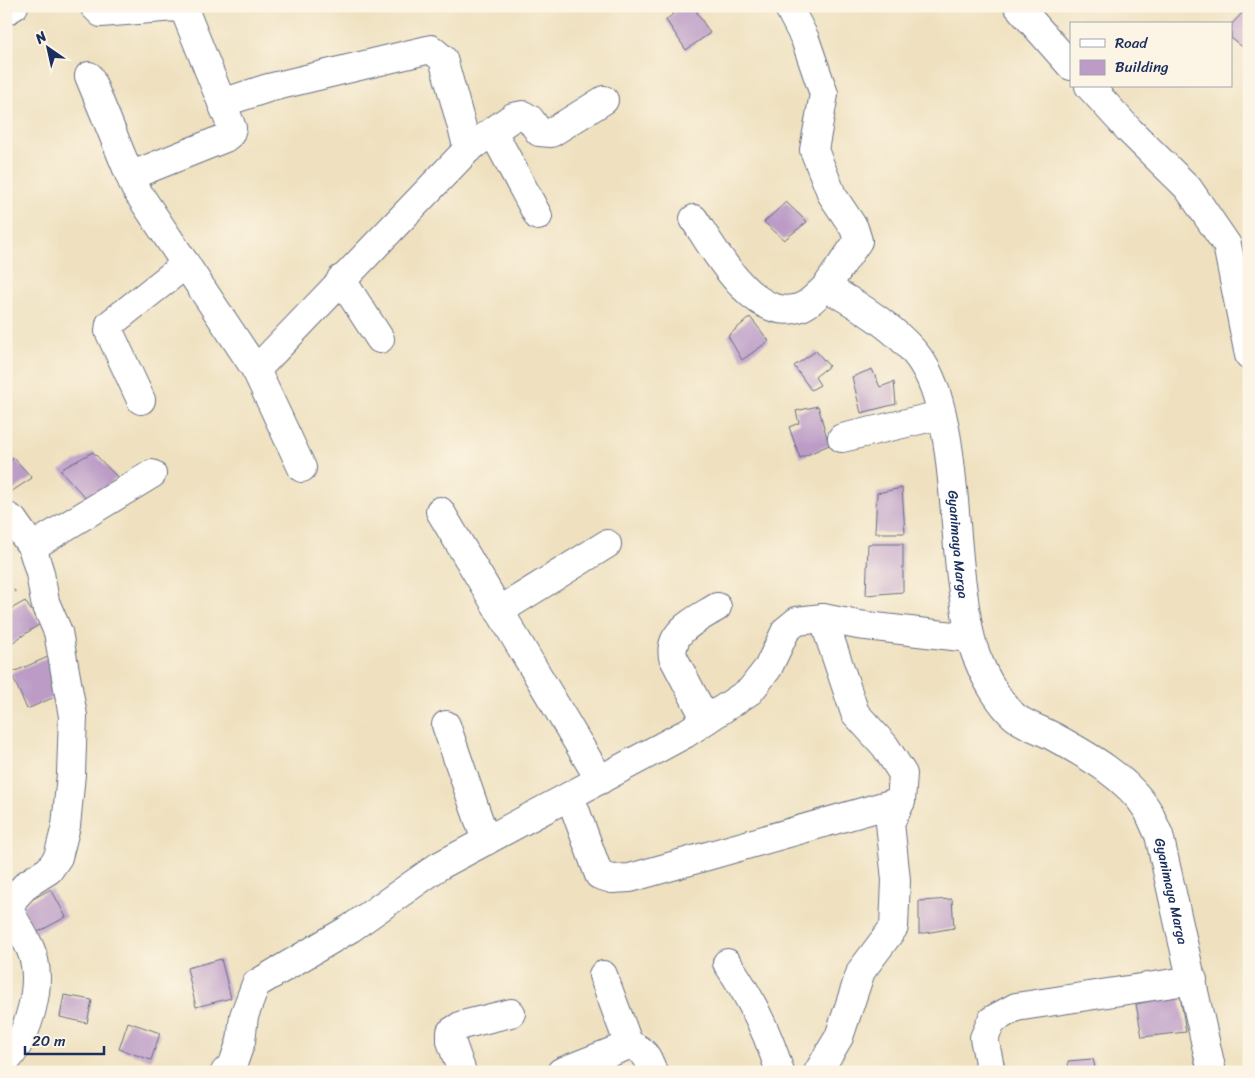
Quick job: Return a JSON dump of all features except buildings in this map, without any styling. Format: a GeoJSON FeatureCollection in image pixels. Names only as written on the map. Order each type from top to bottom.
{"type":"FeatureCollection","features":[{"type":"Feature","properties":{"kind":"street"},"geometry":{"type":"LineString","coordinates":[[6,11],[14,6]]}},
{"type":"Feature","properties":{"kind":"street"},"geometry":{"type":"LineString","coordinates":[[94,6],[101,13],[175,7],[182,10],[186,14],[232,128],[230,134],[130,176]]}},
{"type":"Feature","properties":{"kind":"street"},"geometry":{"type":"LineString","coordinates":[[694,219],[730,272],[767,307],[784,311],[800,308],[826,287],[858,241],[854,228],[832,195],[814,150],[824,94],[805,40],[788,6]]}},
{"type":"Feature","properties":{"kind":"street"},"geometry":{"type":"LineString","coordinates":[[1018,6],[1070,65]]}},
{"type":"Feature","properties":{"kind":"street"},"geometry":{"type":"LineString","coordinates":[[222,103],[268,88],[430,49],[442,59],[468,149]]}},
{"type":"Feature","properties":{"kind":"street"},"geometry":{"type":"LineString","coordinates":[[89,76],[135,188],[256,370],[302,468]]}},
{"type":"Feature","properties":{"kind":"street"},"geometry":{"type":"LineString","coordinates":[[1091,88],[1130,131],[1188,188],[1227,245],[1249,355]]}},
{"type":"Feature","properties":{"kind":"street"},"geometry":{"type":"LineString","coordinates":[[256,370],[341,279],[468,149],[514,117],[523,114],[530,119],[539,132],[551,133],[604,100]]}},
{"type":"Feature","properties":{"kind":"street"},"geometry":{"type":"LineString","coordinates":[[493,132],[538,216]]}},
{"type":"Feature","properties":{"kind":"street"},"geometry":{"type":"LineString","coordinates":[[141,400],[109,331],[110,324],[186,264]]}},
{"type":"Feature","properties":{"kind":"street"},"geometry":{"type":"LineString","coordinates":[[341,279],[380,339]]}},
{"type":"Feature","properties":{"kind":"street","name":"Gyanimaya Marga"},"geometry":{"type":"LineString","coordinates":[[826,287],[856,304],[904,342],[922,363],[933,384],[947,439],[957,552],[970,638],[988,680],[1015,717],[1103,766],[1135,794],[1148,810],[1159,835],[1193,980],[1212,1072]]}},
{"type":"Feature","properties":{"kind":"street"},"geometry":{"type":"LineString","coordinates":[[842,438],[941,415]]}},
{"type":"Feature","properties":{"kind":"street"},"geometry":{"type":"LineString","coordinates":[[32,547],[152,474]]}},
{"type":"Feature","properties":{"kind":"street"},"geometry":{"type":"LineString","coordinates":[[440,511],[600,780]]}},
{"type":"Feature","properties":{"kind":"street"},"geometry":{"type":"LineString","coordinates":[[6,516],[13,520],[32,547],[40,573],[45,602],[58,632],[73,716],[71,774],[66,826],[58,857],[49,870],[27,884],[14,898],[9,910],[31,949],[37,988],[30,1018],[6,1062]]}},
{"type":"Feature","properties":{"kind":"street"},"geometry":{"type":"LineString","coordinates":[[499,610],[607,544]]}},
{"type":"Feature","properties":{"kind":"street"},"geometry":{"type":"LineString","coordinates":[[706,720],[672,657],[671,647],[678,633],[717,607]]}},
{"type":"Feature","properties":{"kind":"street"},"geometry":{"type":"LineString","coordinates":[[225,1072],[233,1064],[241,1041],[244,1016],[256,984],[351,928],[440,866],[685,734],[750,691],[768,668],[786,630],[797,621],[823,618],[858,625],[970,638]]}},
{"type":"Feature","properties":{"kind":"street"},"geometry":{"type":"LineString","coordinates":[[818,1072],[839,1037],[861,971],[894,927],[896,880],[890,823],[901,800],[903,774],[885,746],[855,713],[823,618]]}},
{"type":"Feature","properties":{"kind":"street"},"geometry":{"type":"LineString","coordinates":[[446,725],[486,841]]}},
{"type":"Feature","properties":{"kind":"street"},"geometry":{"type":"LineString","coordinates":[[570,796],[599,875],[612,879],[630,878],[901,800]]}},
{"type":"Feature","properties":{"kind":"street"},"geometry":{"type":"LineString","coordinates":[[727,963],[741,983],[771,1043],[780,1072]]}},
{"type":"Feature","properties":{"kind":"street"},"geometry":{"type":"LineString","coordinates":[[603,975],[629,1045]]}},
{"type":"Feature","properties":{"kind":"street"},"geometry":{"type":"LineString","coordinates":[[991,1072],[984,1038],[992,1020],[1016,1007],[1193,980]]}},
{"type":"Feature","properties":{"kind":"street"},"geometry":{"type":"LineString","coordinates":[[462,1072],[451,1041],[451,1032],[462,1025],[511,1013]]}},
{"type":"Feature","properties":{"kind":"street"},"geometry":{"type":"LineString","coordinates":[[561,1072],[629,1045],[640,1048],[648,1058],[653,1072]]}}]}
